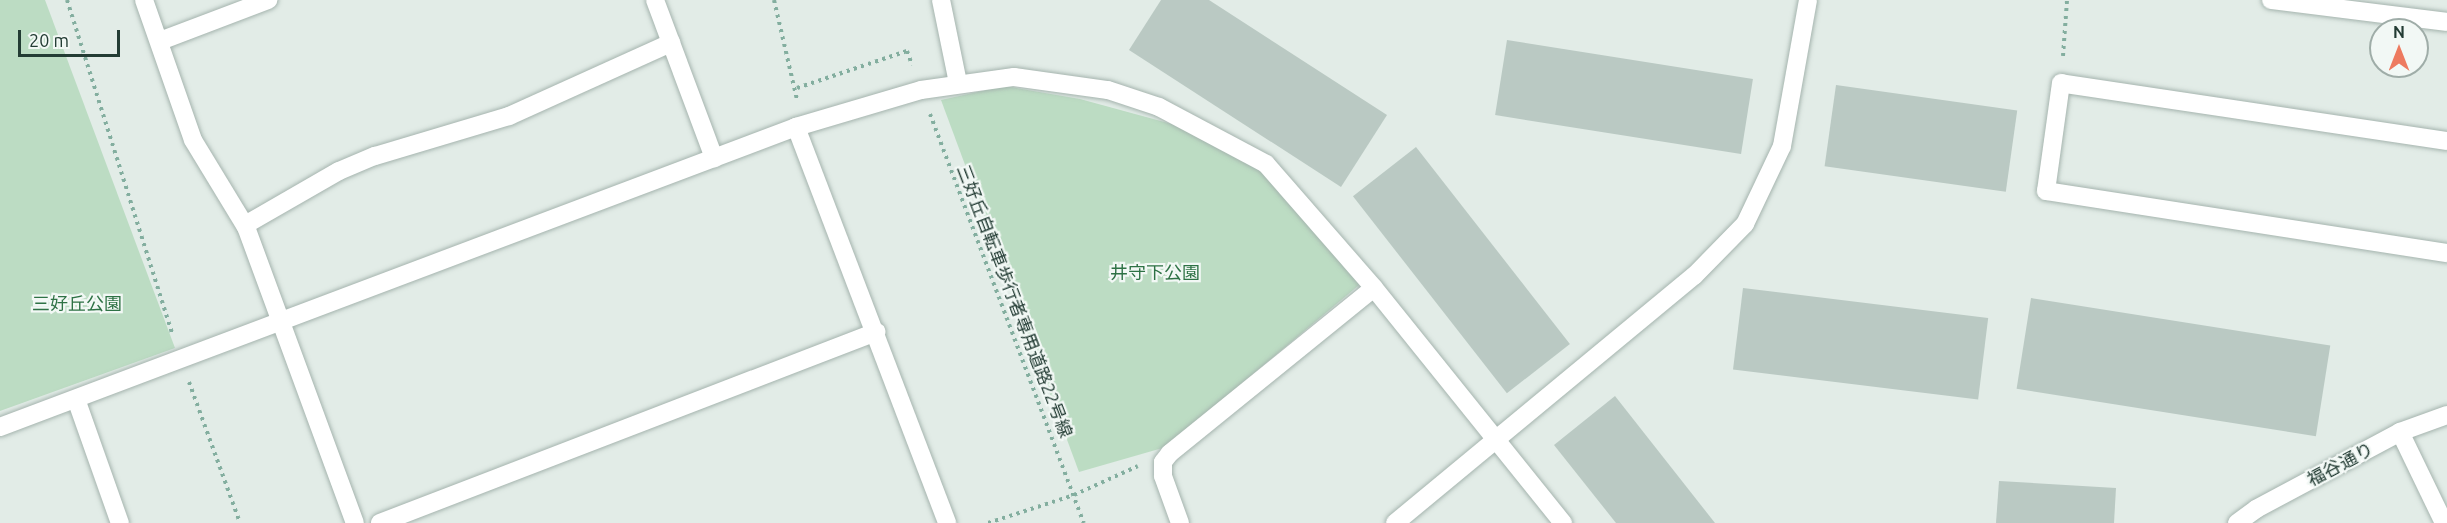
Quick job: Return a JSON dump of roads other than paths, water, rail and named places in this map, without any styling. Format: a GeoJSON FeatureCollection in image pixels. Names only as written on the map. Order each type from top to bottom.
{"type":"FeatureCollection","features":[{"type":"Feature","properties":{"kind":"street"},"geometry":{"type":"LineString","coordinates":[[144,0],[193,140],[245,225],[284,323],[355,523]]}},
{"type":"Feature","properties":{"kind":"street"},"geometry":{"type":"LineString","coordinates":[[160,41],[268,0]]}},
{"type":"Feature","properties":{"kind":"street"},"geometry":{"type":"LineString","coordinates":[[655,0],[714,158]]}},
{"type":"Feature","properties":{"kind":"street"},"geometry":{"type":"LineString","coordinates":[[941,0],[958,82]]}},
{"type":"Feature","properties":{"kind":"street"},"geometry":{"type":"LineString","coordinates":[[1395,523],[1694,276],[1745,224],[1782,146],[1809,0]]}},
{"type":"Feature","properties":{"kind":"street"},"geometry":{"type":"LineString","coordinates":[[2271,0],[2447,22]]}},
{"type":"Feature","properties":{"kind":"street"},"geometry":{"type":"LineString","coordinates":[[245,225],[339,171],[375,156],[510,116],[671,43]]}},
{"type":"Feature","properties":{"kind":"street"},"geometry":{"type":"LineString","coordinates":[[0,427],[181,358],[284,323],[796,127],[921,90],[958,82],[1014,77],[1059,81],[1108,90],[1159,107],[1266,164],[1374,288],[1563,523]]}},
{"type":"Feature","properties":{"kind":"street"},"geometry":{"type":"LineString","coordinates":[[2447,141],[2061,82],[2046,191],[2447,253]]}},
{"type":"Feature","properties":{"kind":"street"},"geometry":{"type":"LineString","coordinates":[[796,127],[947,523]]}},
{"type":"Feature","properties":{"kind":"street"},"geometry":{"type":"LineString","coordinates":[[1180,523],[1163,476],[1163,462],[1374,288]]}},
{"type":"Feature","properties":{"kind":"street"},"geometry":{"type":"LineString","coordinates":[[380,523],[876,332]]}},
{"type":"Feature","properties":{"kind":"street"},"geometry":{"type":"LineString","coordinates":[[76,399],[120,523]]}},
{"type":"Feature","properties":{"kind":"street","name":"福谷通り"},"geometry":{"type":"LineString","coordinates":[[2238,523],[2256,509],[2400,432],[2447,415]]}},
{"type":"Feature","properties":{"kind":"street"},"geometry":{"type":"LineString","coordinates":[[2400,432],[2444,523]]}},
{"type":"Feature","properties":{"kind":"park label","name":"井守下公園"},"geometry":{"type":"Point","coordinates":[1155,272]}},
{"type":"Feature","properties":{"kind":"park label","name":"三好丘公園"},"geometry":{"type":"Point","coordinates":[77,303]}}]}
